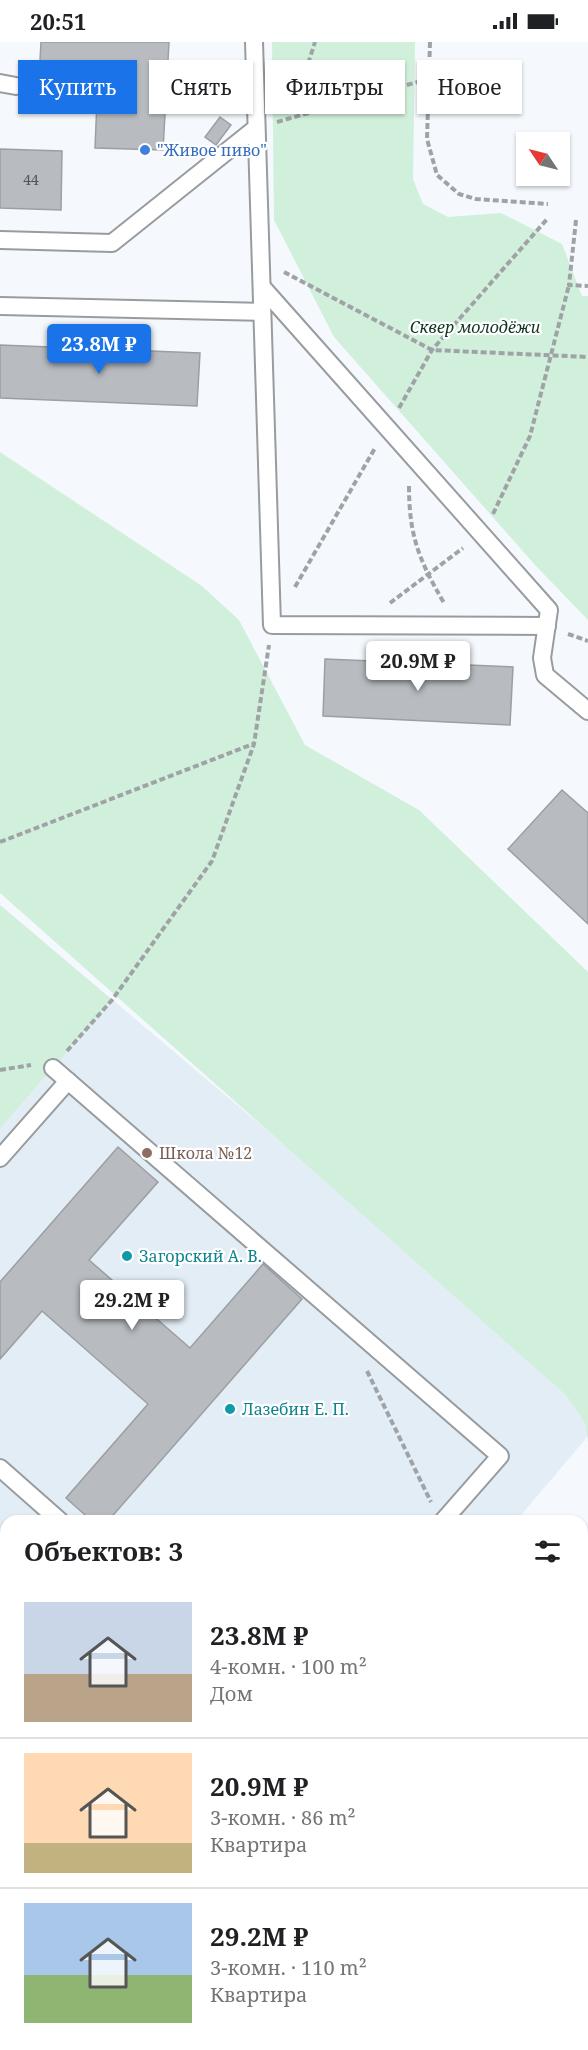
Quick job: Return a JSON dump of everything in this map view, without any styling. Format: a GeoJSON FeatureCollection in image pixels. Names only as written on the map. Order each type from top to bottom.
{"type":"FeatureCollection","features":[{"type":"Feature","properties":{"kind":"lane"},"geometry":{"type":"LineString","coordinates":[[254,42],[273,625],[547,626]]}},
{"type":"Feature","properties":{"kind":"lane"},"geometry":{"type":"LineString","coordinates":[[0,240],[112,243],[256,128]]}},
{"type":"Feature","properties":{"kind":"lane"},"geometry":{"type":"LineString","coordinates":[[262,287],[549,610],[542,658],[545,675],[588,711]]}},
{"type":"Feature","properties":{"kind":"lane"},"geometry":{"type":"LineString","coordinates":[[0,306],[262,312]]}},
{"type":"Feature","properties":{"kind":"lane"},"geometry":{"type":"LineString","coordinates":[[53,1068],[500,1456],[441,1515]]}},
{"type":"Feature","properties":{"kind":"lane"},"geometry":{"type":"LineString","coordinates":[[0,1158],[68,1081]]}},
{"type":"Feature","properties":{"kind":"lane"},"geometry":{"type":"LineString","coordinates":[[0,1468],[53,1515]]}},
{"type":"Feature","properties":{"kind":"path"},"geometry":{"type":"LineString","coordinates":[[309,60],[315,42]]}},
{"type":"Feature","properties":{"kind":"path"},"geometry":{"type":"LineString","coordinates":[[429,60],[430,42]]}},
{"type":"Feature","properties":{"kind":"path"},"geometry":{"type":"LineString","coordinates":[[256,128],[417,82]]}},
{"type":"Feature","properties":{"kind":"path"},"geometry":{"type":"LineString","coordinates":[[427,114],[427,139],[437,175],[459,194],[476,199],[548,204]]}},
{"type":"Feature","properties":{"kind":"path"},"geometry":{"type":"LineString","coordinates":[[360,625],[483,534],[530,436],[549,355],[569,285],[576,220]]}},
{"type":"Feature","properties":{"kind":"path"},"geometry":{"type":"LineString","coordinates":[[261,260],[432,350],[588,357]]}},
{"type":"Feature","properties":{"kind":"path"},"geometry":{"type":"LineString","coordinates":[[569,285],[588,286]]}},
{"type":"Feature","properties":{"kind":"path"},"geometry":{"type":"LineString","coordinates":[[408,449],[409,520],[418,556],[445,604],[462,626]]}},
{"type":"Feature","properties":{"kind":"path"},"geometry":{"type":"LineString","coordinates":[[112,1000],[212,861],[254,744],[273,625]]}},
{"type":"Feature","properties":{"kind":"path"},"geometry":{"type":"LineString","coordinates":[[0,842],[254,744]]}},
{"type":"Feature","properties":{"kind":"path"},"geometry":{"type":"LineString","coordinates":[[364,1366],[439,1515]]}},
{"type":"Feature","properties":{"kind":"shaded area","name":"Школа №12"},"geometry":{"type":"Polygon","coordinates":[[[0,905],[588,1401],[588,1436],[521,1515],[0,1515],[0,905]]]}},
{"type":"Feature","properties":{"kind":"green space","name":"Сквер молодёжи"},"geometry":{"type":"Polygon","coordinates":[[[272,42],[415,42],[413,179],[423,204],[448,217],[501,213],[562,244],[582,296],[588,296],[588,620],[535,565],[334,337],[274,220],[273,114],[405,114],[405,60],[272,60],[272,42]]]}},
{"type":"Feature","properties":{"kind":"green space"},"geometry":{"type":"Polygon","coordinates":[[[0,452],[202,586],[239,620],[305,745],[419,810],[588,972],[588,1442],[585,1423],[567,1396],[0,893],[0,452]]]}},
{"type":"Feature","properties":{"kind":"green space"},"geometry":{"type":"Polygon","coordinates":[[[0,905],[112,1000],[0,1128],[0,905]]]}},
{"type":"Feature","properties":{"kind":"building"},"geometry":{"type":"Polygon","coordinates":[[[41,42],[169,42],[168,60],[149,60],[149,114],[165,114],[163,150],[95,148],[96,114],[137,114],[137,60],[40,60],[41,42]]]}},
{"type":"Feature","properties":{"kind":"building"},"geometry":{"type":"Polygon","coordinates":[[[220,117],[231,125],[216,145],[205,137],[220,117]]]}},
{"type":"Feature","properties":{"kind":"building"},"geometry":{"type":"Polygon","coordinates":[[[0,149],[62,151],[61,210],[0,208],[0,149]]]}},
{"type":"Feature","properties":{"kind":"building"},"geometry":{"type":"Polygon","coordinates":[[[0,345],[200,353],[197,406],[0,398],[0,345]]]}},
{"type":"Feature","properties":{"kind":"building"},"geometry":{"type":"Polygon","coordinates":[[[325,659],[513,667],[510,725],[323,716],[325,659]]]}},
{"type":"Feature","properties":{"kind":"building"},"geometry":{"type":"Polygon","coordinates":[[[562,790],[588,813],[588,924],[508,849],[562,790]]]}},
{"type":"Feature","properties":{"kind":"building"},"geometry":{"type":"Polygon","coordinates":[[[118,1147],[158,1182],[89,1260],[190,1348],[263,1264],[302,1299],[113,1515],[85,1515],[66,1498],[148,1404],[42,1311],[0,1359],[0,1282],[118,1147]]]}},
{"type":"Feature","properties":{"kind":"place","name":"\"Живое пиво\""},"geometry":{"type":"Point","coordinates":[145,150]}},
{"type":"Feature","properties":{"kind":"place","name":"Школа №12"},"geometry":{"type":"Point","coordinates":[147,1153]}},
{"type":"Feature","properties":{"kind":"place","name":"Загорский А. В."},"geometry":{"type":"Point","coordinates":[127,1256]}},
{"type":"Feature","properties":{"kind":"place","name":"Лазебин Е. П."},"geometry":{"type":"Point","coordinates":[230,1409]}}]}
